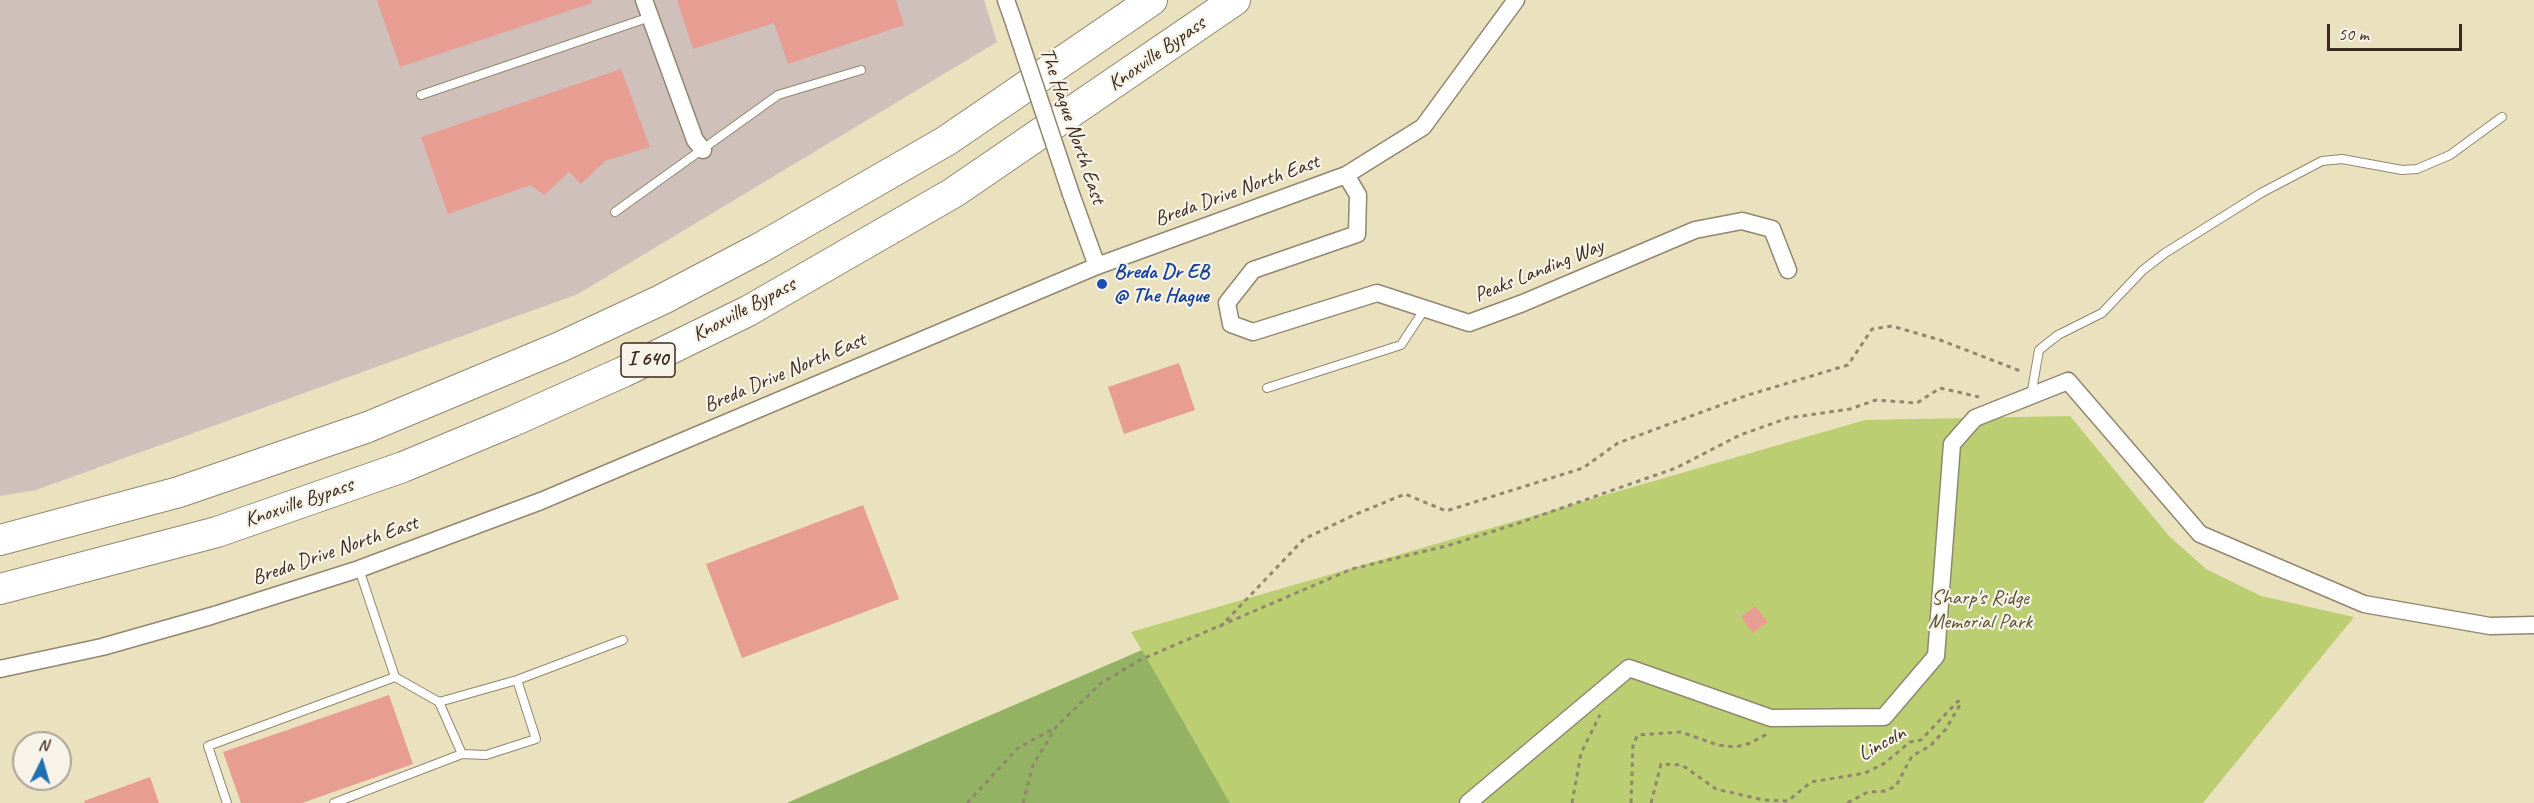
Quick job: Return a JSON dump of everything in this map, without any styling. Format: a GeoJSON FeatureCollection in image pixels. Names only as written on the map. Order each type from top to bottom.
{"type":"FeatureCollection","features":[{"type":"Feature","properties":{"kind":"highway","name":"I 640"},"geometry":{"type":"LineString","coordinates":[[0,540],[168,495],[282,458],[368,427],[591,333],[700,279],[850,198],[946,141],[1152,0]]}},
{"type":"Feature","properties":{"kind":"highway","name":"Knoxville Bypass"},"geometry":{"type":"LineString","coordinates":[[0,589],[217,532],[403,466],[511,422],[623,372],[748,311],[953,193],[1235,0]]}},
{"type":"Feature","properties":{"kind":"street"},"geometry":{"type":"LineString","coordinates":[[644,0],[695,140],[703,150]]}},
{"type":"Feature","properties":{"kind":"street","name":"The Hague North East"},"geometry":{"type":"LineString","coordinates":[[1006,0],[1097,266]]}},
{"type":"Feature","properties":{"kind":"street","name":"Breda Drive North East"},"geometry":{"type":"LineString","coordinates":[[0,669],[124,640],[211,616],[359,569],[541,501],[1097,266],[1346,175],[1423,127],[1516,0]]}},
{"type":"Feature","properties":{"kind":"street","name":"Peaks Landing Way"},"geometry":{"type":"LineString","coordinates":[[1346,175],[1358,195],[1357,234],[1253,270],[1227,303],[1231,324],[1253,332],[1377,293],[1469,323],[1523,303],[1695,230],[1743,221],[1772,229],[1788,270]]}},
{"type":"Feature","properties":{"kind":"street"},"geometry":{"type":"LineString","coordinates":[[1468,803],[1629,668],[1771,718],[1884,717],[1936,656],[1952,444],[1975,418],[2068,381],[2200,534],[2364,604],[2490,626],[2534,625]]}},
{"type":"Feature","properties":{"kind":"lane"},"geometry":{"type":"LineString","coordinates":[[421,95],[650,17]]}},
{"type":"Feature","properties":{"kind":"lane"},"geometry":{"type":"LineString","coordinates":[[615,212],[778,95],[861,70]]}},
{"type":"Feature","properties":{"kind":"lane"},"geometry":{"type":"LineString","coordinates":[[2031,396],[2039,350],[2058,334],[2102,313],[2143,270],[2165,253],[2261,193],[2322,161],[2343,159],[2402,170],[2417,169],[2450,155],[2502,117]]}},
{"type":"Feature","properties":{"kind":"lane"},"geometry":{"type":"LineString","coordinates":[[1267,388],[1401,345],[1424,310]]}},
{"type":"Feature","properties":{"kind":"lane"},"geometry":{"type":"LineString","coordinates":[[359,569],[395,677],[439,702],[462,754]]}},
{"type":"Feature","properties":{"kind":"lane"},"geometry":{"type":"LineString","coordinates":[[439,702],[517,680],[623,640]]}},
{"type":"Feature","properties":{"kind":"lane"},"geometry":{"type":"LineString","coordinates":[[227,803],[208,746],[395,677]]}},
{"type":"Feature","properties":{"kind":"lane"},"geometry":{"type":"LineString","coordinates":[[334,803],[462,754],[486,755],[536,739],[517,680]]}},
{"type":"Feature","properties":{"kind":"path"},"geometry":{"type":"LineString","coordinates":[[1219,628],[1304,539],[1353,515],[1405,494],[1446,511],[1583,468],[1618,443],[1748,395],[1848,364],[1872,329],[1892,326],[1940,340],[2027,374]]}},
{"type":"Feature","properties":{"kind":"path"},"geometry":{"type":"LineString","coordinates":[[1023,803],[1033,765],[1056,727],[1101,683],[1140,660],[1352,570],[1450,545],[1528,520],[1676,468],[1740,435],[1788,418],[1850,409],[1876,400],[1917,403],[1940,388],[2010,404]]}},
{"type":"Feature","properties":{"kind":"path"},"geometry":{"type":"LineString","coordinates":[[1572,803],[1581,753],[1600,718],[1600,692]]}},
{"type":"Feature","properties":{"kind":"path","name":"Lincoln"},"geometry":{"type":"LineString","coordinates":[[1651,803],[1661,764],[1682,765],[1716,789],[1764,800],[1788,801],[1811,782],[1865,773],[1885,763],[1910,742],[1922,740],[1958,701],[1961,703],[1946,729],[1930,746],[1912,756],[1896,786],[1885,791],[1868,792],[1847,803]]}},
{"type":"Feature","properties":{"kind":"path"},"geometry":{"type":"LineString","coordinates":[[1632,803],[1633,744],[1638,735],[1681,732],[1718,745],[1736,747],[1767,734],[1771,718]]}},
{"type":"Feature","properties":{"kind":"path"},"geometry":{"type":"LineString","coordinates":[[967,803],[1018,748],[1056,727]]}},
{"type":"Feature","properties":{"kind":"shaded area"},"geometry":{"type":"Polygon","coordinates":[[[0,0],[984,0],[997,42],[578,294],[36,490],[0,496],[0,0]]]}},
{"type":"Feature","properties":{"kind":"green space","name":"Sharp's Ridge Memorial Park"},"geometry":{"type":"Polygon","coordinates":[[[2070,416],[2169,536],[2206,569],[2261,596],[2354,617],[2203,803],[1230,803],[1131,632],[1865,420],[2070,416]]]}},
{"type":"Feature","properties":{"kind":"green space"},"geometry":{"type":"Polygon","coordinates":[[[1142,650],[1230,803],[787,803],[805,795],[1142,650]]]}},
{"type":"Feature","properties":{"kind":"building"},"geometry":{"type":"Polygon","coordinates":[[[377,0],[592,0],[592,3],[400,67],[377,0]]]}},
{"type":"Feature","properties":{"kind":"building"},"geometry":{"type":"Polygon","coordinates":[[[677,0],[896,0],[904,25],[788,64],[774,23],[693,49],[677,0]]]}},
{"type":"Feature","properties":{"kind":"building"},"geometry":{"type":"Polygon","coordinates":[[[621,69],[650,147],[605,161],[581,184],[569,172],[544,195],[531,185],[448,214],[421,137],[621,69]]]}},
{"type":"Feature","properties":{"kind":"building"},"geometry":{"type":"Polygon","coordinates":[[[1179,363],[1195,410],[1124,434],[1108,387],[1179,363]]]}},
{"type":"Feature","properties":{"kind":"building"},"geometry":{"type":"Polygon","coordinates":[[[863,505],[899,599],[742,658],[706,564],[863,505]]]}},
{"type":"Feature","properties":{"kind":"building"},"geometry":{"type":"Polygon","coordinates":[[[1755,606],[1768,622],[1753,633],[1741,617],[1755,606]]]}},
{"type":"Feature","properties":{"kind":"building"},"geometry":{"type":"Polygon","coordinates":[[[389,695],[413,764],[302,803],[241,803],[223,752],[389,695]]]}},
{"type":"Feature","properties":{"kind":"building"},"geometry":{"type":"Polygon","coordinates":[[[150,777],[159,803],[85,803],[84,801],[150,777]]]}},
{"type":"Feature","properties":{"kind":"place","name":"Breda Dr EB @ The Hague"},"geometry":{"type":"Point","coordinates":[1102,284]}}]}
